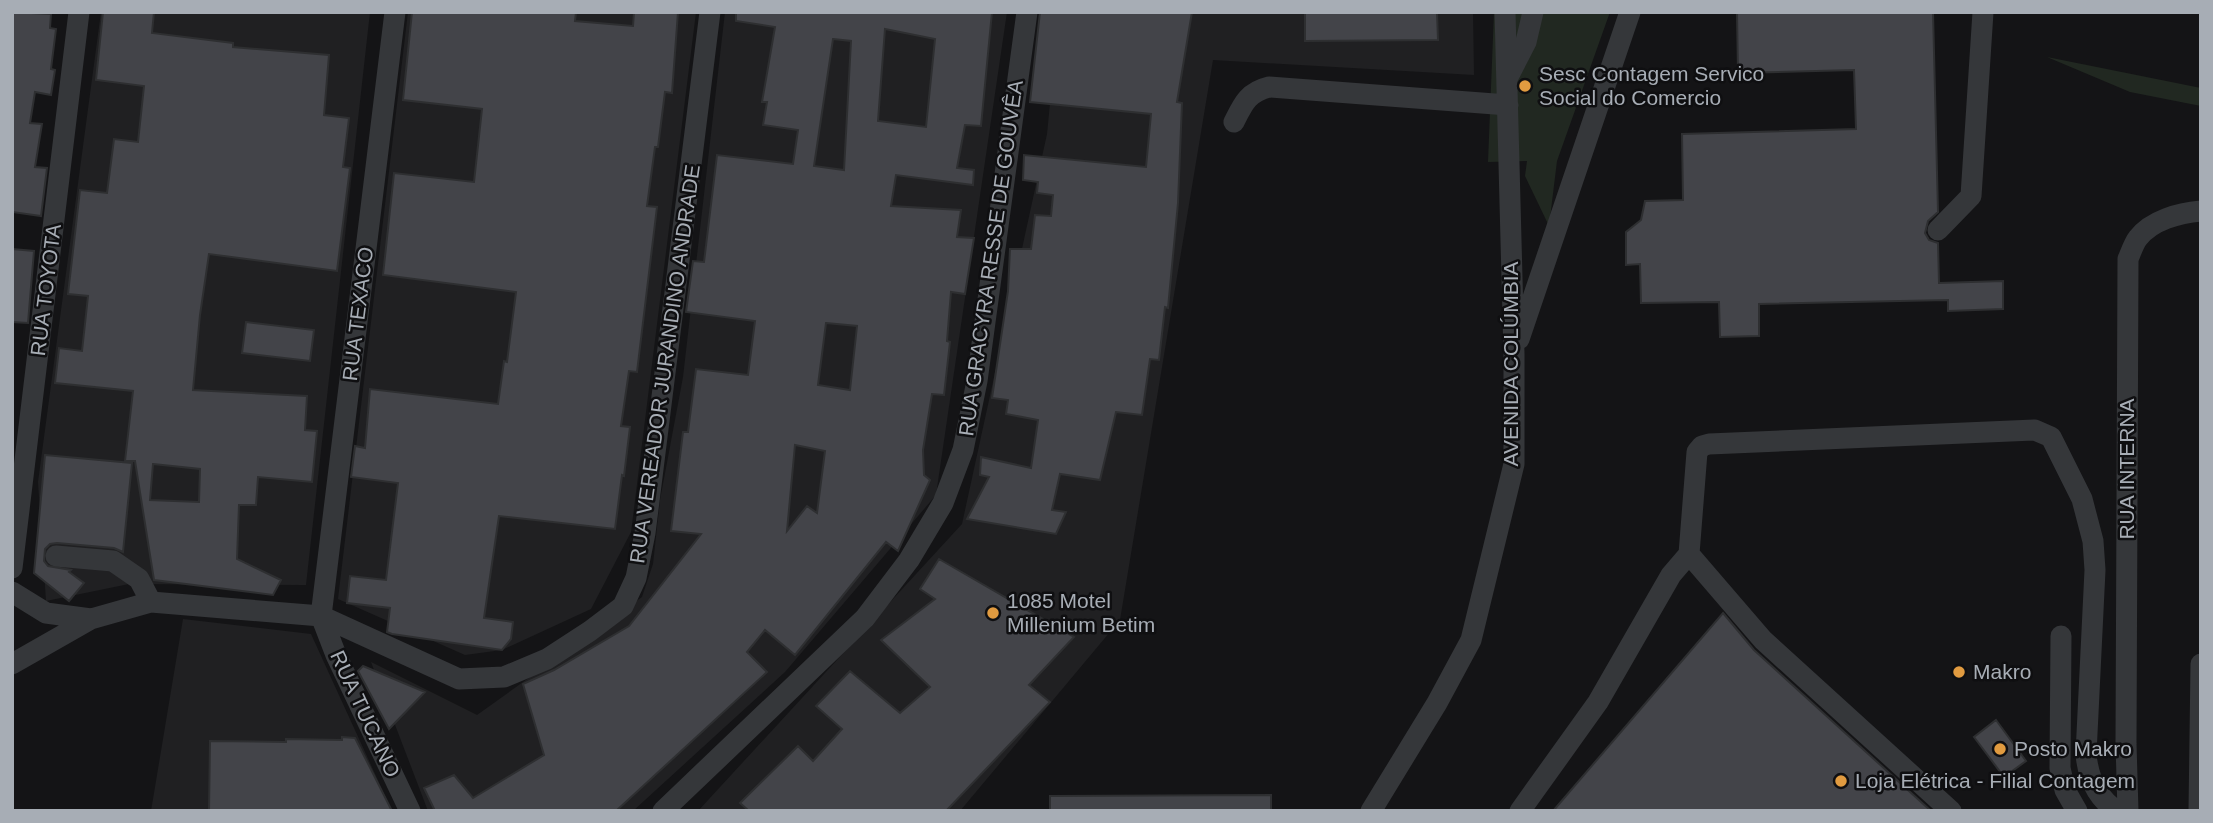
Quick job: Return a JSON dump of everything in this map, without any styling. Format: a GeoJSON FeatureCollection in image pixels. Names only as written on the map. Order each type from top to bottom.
{"type":"FeatureCollection","features":[{"type":"Feature","properties":{"kind":"street","name":"RUA TOYOTA"},"geometry":{"type":"LineString","coordinates":[[12,568],[79,12]]}},
{"type":"Feature","properties":{"kind":"street","name":"RUA TEXACO"},"geometry":{"type":"LineString","coordinates":[[321,616],[395,12]]}},
{"type":"Feature","properties":{"kind":"street","name":"RUA VEREADOR JURANDINO ANDRADE"},"geometry":{"type":"LineString","coordinates":[[12,664],[91,619],[150,602],[321,616],[459,679],[504,677],[547,659],[623,606],[636,578],[646,533],[710,12]]}},
{"type":"Feature","properties":{"kind":"street","name":"RUA GRACYRA RESSE DE GOUVÊA"},"geometry":{"type":"LineString","coordinates":[[663,811],[865,618],[909,560],[943,503],[963,450],[977,381],[1027,12]]}},
{"type":"Feature","properties":{"kind":"street","name":"AVENIDA COLÚMBIA"},"geometry":{"type":"LineString","coordinates":[[1371,811],[1437,703],[1471,640],[1514,464],[1514,354],[1505,12]]}},
{"type":"Feature","properties":{"kind":"street"},"geometry":{"type":"LineString","coordinates":[[1507,79],[1526,42],[1533,12]]}},
{"type":"Feature","properties":{"kind":"street"},"geometry":{"type":"LineString","coordinates":[[1514,354],[1630,12]]}},
{"type":"Feature","properties":{"kind":"street"},"geometry":{"type":"LineString","coordinates":[[1938,230],[1971,196],[1983,12]]}},
{"type":"Feature","properties":{"kind":"street"},"geometry":{"type":"LineString","coordinates":[[1234,122],[1247,97],[1257,90],[1269,87],[1508,105]]}},
{"type":"Feature","properties":{"kind":"street","name":"RUA INTERNA"},"geometry":{"type":"LineString","coordinates":[[2118,810],[2127,773],[2128,259],[2138,237],[2155,224],[2173,216],[2201,211]]}},
{"type":"Feature","properties":{"kind":"street"},"geometry":{"type":"LineString","coordinates":[[1520,811],[1598,702],[1671,575],[1689,554],[1696,452],[1709,444],[2035,430],[2050,437],[2082,499],[2093,541],[2095,581],[2086,754],[2088,771],[2094,786],[2118,810]]}},
{"type":"Feature","properties":{"kind":"street"},"geometry":{"type":"LineString","coordinates":[[1689,554],[1763,640],[1951,811]]}},
{"type":"Feature","properties":{"kind":"street"},"geometry":{"type":"LineString","coordinates":[[56,556],[113,561],[139,579],[150,602]]}},
{"type":"Feature","properties":{"kind":"street","name":"RUA VEREADOR JURANDINO ANDRADE"},"geometry":{"type":"LineString","coordinates":[[12,592],[46,613],[91,619]]}},
{"type":"Feature","properties":{"kind":"street","name":"RUA TUCANO"},"geometry":{"type":"LineString","coordinates":[[321,616],[336,655],[410,811]]}},
{"type":"Feature","properties":{"kind":"street"},"geometry":{"type":"LineString","coordinates":[[2061,636],[2060,768],[2068,809]]}},
{"type":"Feature","properties":{"kind":"street"},"geometry":{"type":"LineString","coordinates":[[2199,811],[2201,664]]}},
{"type":"Feature","properties":{"kind":"shaded area"},"geometry":{"type":"Polygon","coordinates":[[[101,12],[370,12],[306,585],[129,584],[46,601],[38,482],[101,12]]]}},
{"type":"Feature","properties":{"kind":"shaded area"},"geometry":{"type":"Polygon","coordinates":[[[408,12],[696,12],[631,532],[591,609],[502,650],[465,655],[338,599],[408,12]]]}},
{"type":"Feature","properties":{"kind":"shaded area"},"geometry":{"type":"Polygon","coordinates":[[[725,12],[1007,12],[936,495],[785,672],[633,811],[428,811],[371,662],[477,715],[642,597],[653,564],[660,500],[683,377],[725,12]]]}},
{"type":"Feature","properties":{"kind":"shaded area"},"geometry":{"type":"Polygon","coordinates":[[[1059,12],[1473,12],[1474,75],[1213,60],[1120,620],[960,811],[698,811],[962,524],[1047,134],[1059,12]]]}},
{"type":"Feature","properties":{"kind":"shaded area","name":"Sesc Contagem Servico Social do Comercio"},"geometry":{"type":"Polygon","coordinates":[[[1494,12],[1610,12],[1557,161],[1549,226],[1525,176],[1527,161],[1488,162],[1494,12]]]}},
{"type":"Feature","properties":{"kind":"shaded area"},"geometry":{"type":"Polygon","coordinates":[[[2047,57],[2201,88],[2201,106],[2130,92],[2047,57]]]}},
{"type":"Feature","properties":{"kind":"shaded area"},"geometry":{"type":"Polygon","coordinates":[[[183,619],[311,634],[392,811],[151,811],[183,619]]]}},
{"type":"Feature","properties":{"kind":"building"},"geometry":{"type":"Polygon","coordinates":[[[12,12],[51,14],[50,28],[56,29],[51,69],[55,70],[51,95],[35,92],[30,123],[42,124],[35,167],[47,168],[41,216],[12,212],[12,12]]]}},
{"type":"Feature","properties":{"kind":"building"},"geometry":{"type":"Polygon","coordinates":[[[103,12],[154,12],[152,33],[233,43],[233,47],[329,55],[324,115],[349,118],[343,167],[350,168],[337,271],[209,254],[200,315],[193,390],[307,396],[305,430],[317,431],[312,482],[258,477],[256,505],[239,505],[237,559],[281,580],[273,595],[154,580],[135,461],[125,461],[133,391],[55,383],[59,348],[82,351],[88,296],[68,294],[80,190],[107,193],[114,139],[138,142],[144,86],[96,80],[103,12]],[[153,464],[150,500],[199,502],[200,469],[153,464]]]}},
{"type":"Feature","properties":{"kind":"building"},"geometry":{"type":"Polygon","coordinates":[[[412,12],[576,12],[575,21],[633,26],[634,12],[678,12],[672,93],[665,92],[647,206],[657,207],[637,372],[629,371],[621,426],[630,427],[615,529],[499,516],[484,618],[513,622],[511,639],[502,650],[392,634],[387,632],[390,608],[347,603],[350,576],[386,580],[398,483],[351,477],[355,446],[365,448],[370,389],[498,404],[504,361],[507,362],[516,292],[383,275],[394,173],[474,182],[482,109],[403,100],[412,12]]]}},
{"type":"Feature","properties":{"kind":"building"},"geometry":{"type":"Polygon","coordinates":[[[736,12],[992,12],[981,126],[965,125],[957,168],[974,170],[973,185],[896,175],[891,206],[961,210],[957,237],[974,238],[965,294],[951,292],[947,341],[950,342],[944,395],[932,394],[923,450],[924,475],[930,480],[898,551],[886,542],[795,655],[765,630],[747,652],[767,672],[616,811],[435,811],[424,788],[454,775],[473,798],[544,755],[523,684],[554,670],[629,626],[701,534],[671,531],[683,432],[688,432],[696,369],[748,375],[755,321],[686,312],[693,261],[704,262],[717,155],[793,164],[798,130],[763,125],[767,102],[762,102],[775,27],[736,21],[736,12]],[[885,29],[878,121],[926,127],[935,39],[885,29]],[[833,39],[814,166],[844,170],[851,41],[833,39]],[[826,323],[818,385],[850,390],[857,326],[826,323]],[[795,445],[787,531],[807,506],[817,513],[825,451],[795,445]]]}},
{"type":"Feature","properties":{"kind":"building"},"geometry":{"type":"Polygon","coordinates":[[[1040,12],[1192,12],[1177,102],[1182,103],[1178,203],[1168,308],[1165,307],[1159,360],[1150,359],[1142,415],[1116,412],[1100,480],[1060,474],[1052,510],[1066,512],[1056,534],[967,519],[989,477],[980,475],[981,457],[1031,468],[1038,420],[1006,414],[1008,400],[992,398],[1008,291],[1010,249],[1031,249],[1035,215],[1051,216],[1053,195],[1037,193],[1038,182],[1023,180],[1024,155],[1146,167],[1151,114],[1030,102],[1040,12]]]}},
{"type":"Feature","properties":{"kind":"building"},"geometry":{"type":"Polygon","coordinates":[[[1305,12],[1437,12],[1438,40],[1305,41],[1305,12]]]}},
{"type":"Feature","properties":{"kind":"building"},"geometry":{"type":"Polygon","coordinates":[[[1737,12],[1933,12],[1938,212],[1928,221],[1925,233],[1929,240],[1938,243],[1939,283],[2003,281],[2003,309],[1948,311],[1948,300],[1759,304],[1759,336],[1720,337],[1719,302],[1641,303],[1640,264],[1626,265],[1626,232],[1641,220],[1645,201],[1683,200],[1682,134],[1856,129],[1854,70],[1738,73],[1737,12]]]}},
{"type":"Feature","properties":{"kind":"building"},"geometry":{"type":"Polygon","coordinates":[[[12,249],[34,251],[28,323],[12,322],[12,249]]]}},
{"type":"Feature","properties":{"kind":"building"},"geometry":{"type":"Polygon","coordinates":[[[246,322],[314,330],[310,361],[242,353],[246,322]]]}},
{"type":"Feature","properties":{"kind":"building"},"geometry":{"type":"Polygon","coordinates":[[[45,455],[132,463],[123,552],[114,548],[57,543],[50,544],[45,549],[44,561],[48,566],[71,570],[69,572],[84,583],[69,601],[34,573],[45,455]]]}},
{"type":"Feature","properties":{"kind":"building"},"geometry":{"type":"Polygon","coordinates":[[[939,559],[1074,637],[1029,685],[1050,702],[946,811],[749,811],[740,803],[798,746],[813,761],[842,729],[816,706],[850,671],[900,713],[930,687],[881,640],[935,599],[920,589],[939,559]]]}},
{"type":"Feature","properties":{"kind":"building"},"geometry":{"type":"Polygon","coordinates":[[[1723,613],[1754,650],[1931,811],[1553,811],[1723,613]]]}},
{"type":"Feature","properties":{"kind":"building"},"geometry":{"type":"Polygon","coordinates":[[[363,666],[425,692],[389,729],[358,671],[363,666]]]}},
{"type":"Feature","properties":{"kind":"building","name":"Posto Makro"},"geometry":{"type":"Polygon","coordinates":[[[1996,720],[2026,761],[2004,777],[1974,737],[1996,720]]]}},
{"type":"Feature","properties":{"kind":"building"},"geometry":{"type":"Polygon","coordinates":[[[342,737],[355,738],[392,811],[209,811],[210,741],[286,742],[286,739],[342,740],[342,737]]]}},
{"type":"Feature","properties":{"kind":"building"},"geometry":{"type":"Polygon","coordinates":[[[1271,795],[1271,811],[1050,811],[1050,796],[1271,795]]]}},
{"type":"Feature","properties":{"kind":"place","name":"Sesc Contagem Servico Social do Comercio"},"geometry":{"type":"Point","coordinates":[1525,86]}},
{"type":"Feature","properties":{"kind":"place","name":"1085 Motel Millenium Betim"},"geometry":{"type":"Point","coordinates":[993,613]}},
{"type":"Feature","properties":{"kind":"place","name":"Makro"},"geometry":{"type":"Point","coordinates":[1959,672]}},
{"type":"Feature","properties":{"kind":"place","name":"Posto Makro"},"geometry":{"type":"Point","coordinates":[2000,749]}},
{"type":"Feature","properties":{"kind":"place","name":"Loja Elétrica - Filial Contagem"},"geometry":{"type":"Point","coordinates":[1841,781]}}]}
